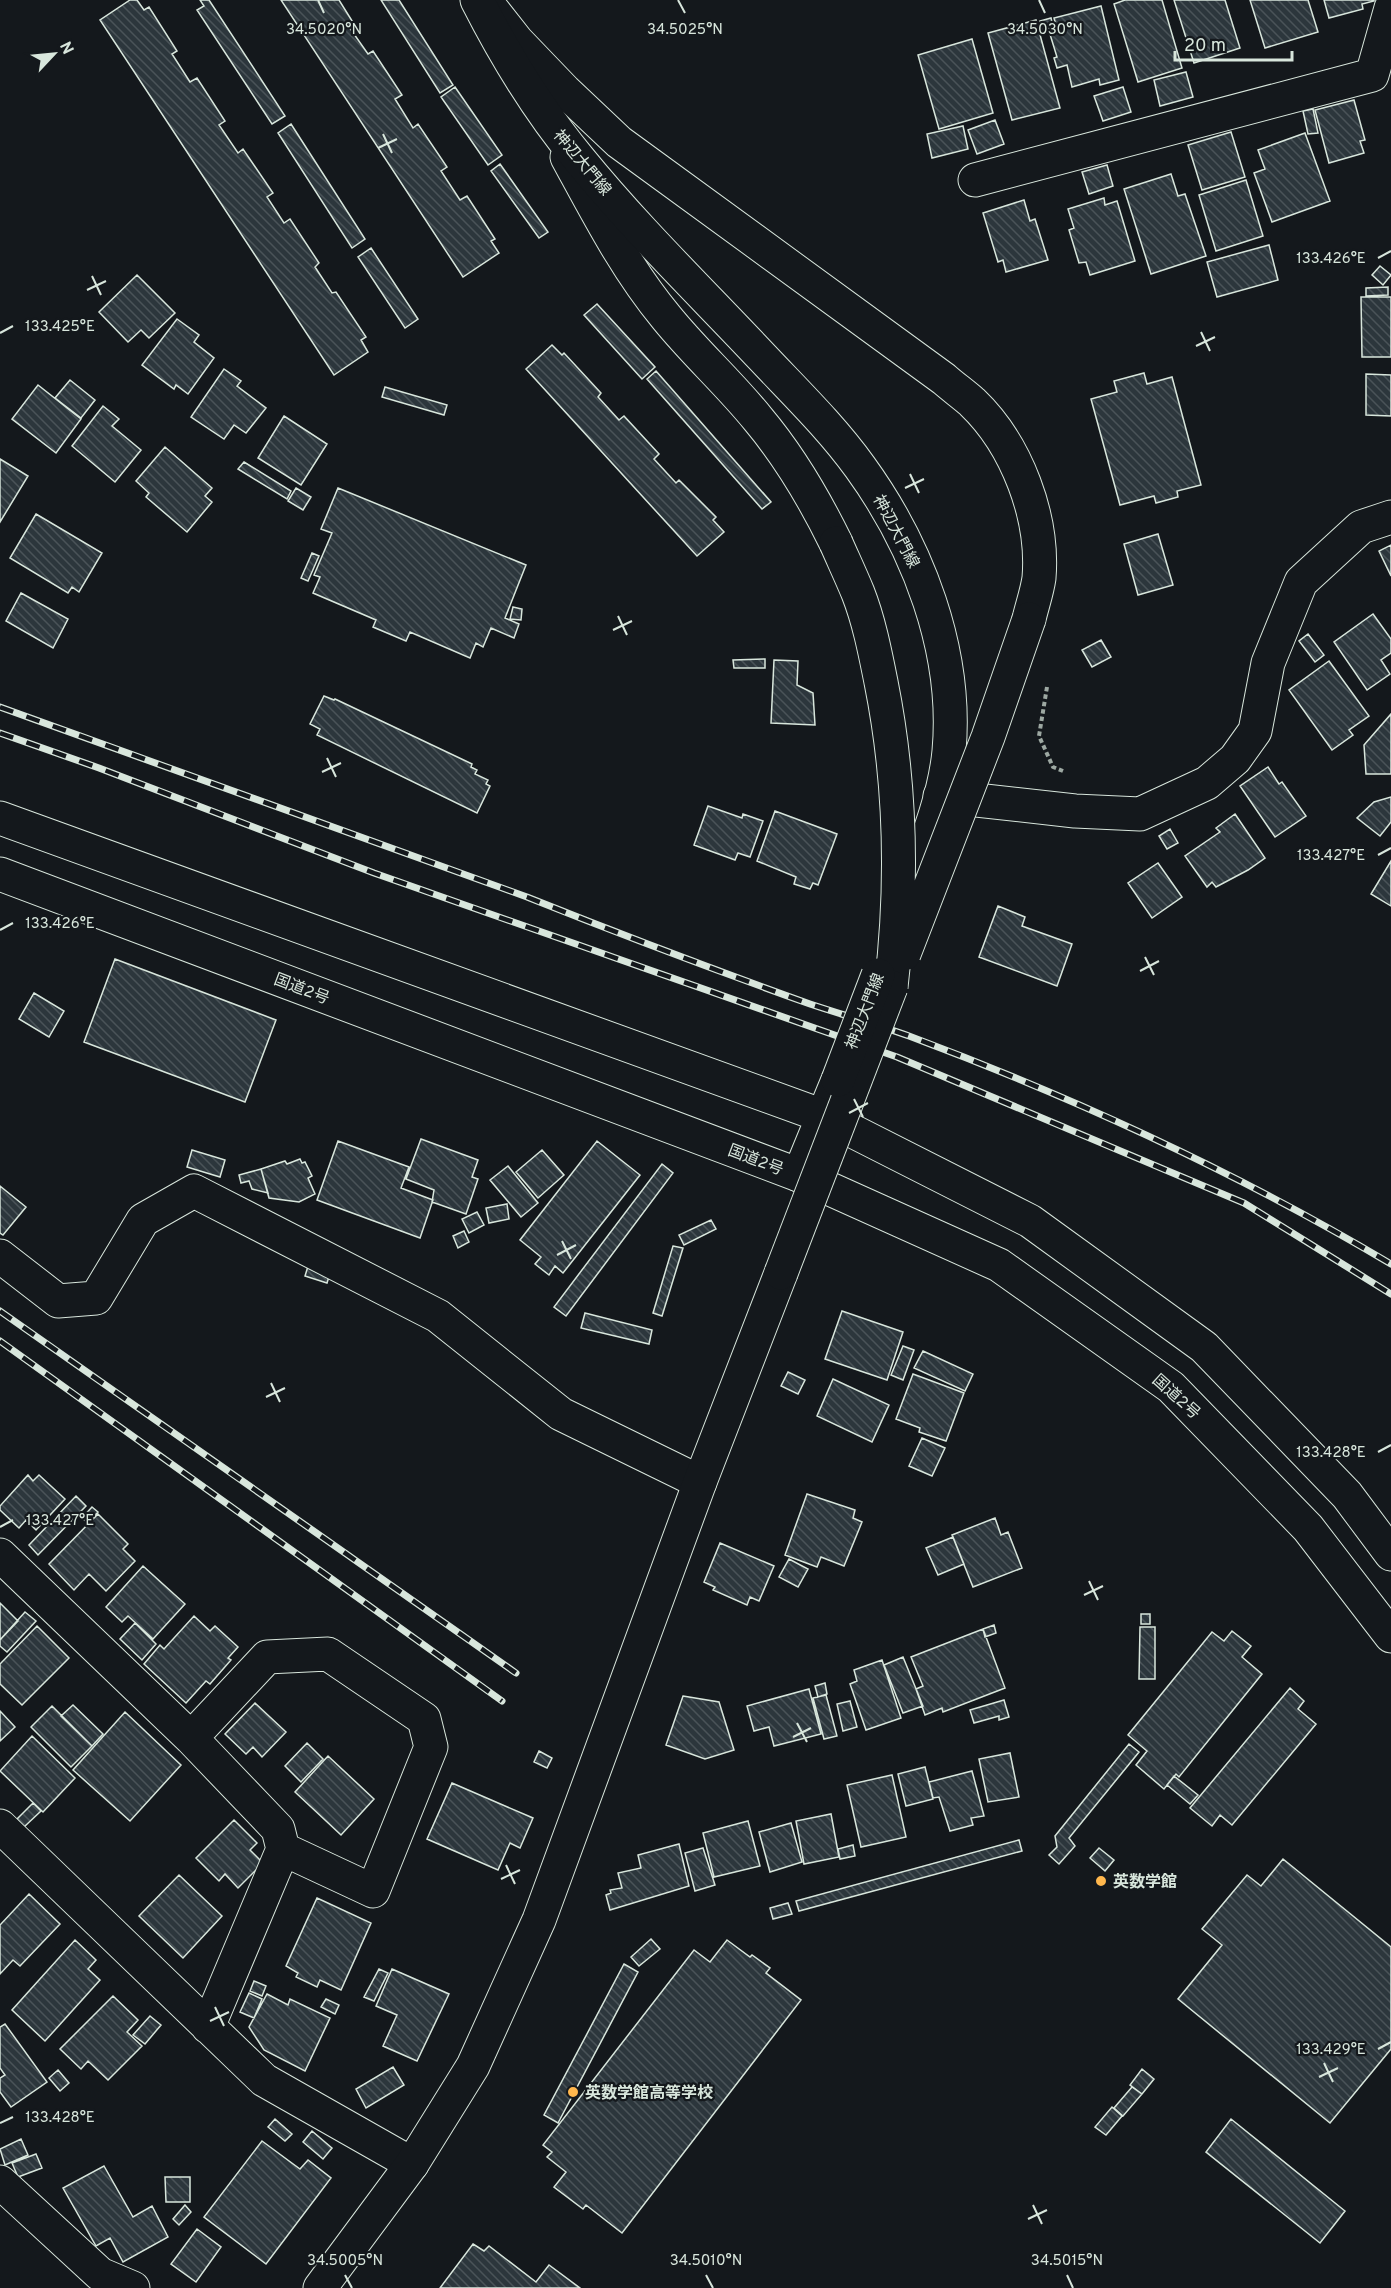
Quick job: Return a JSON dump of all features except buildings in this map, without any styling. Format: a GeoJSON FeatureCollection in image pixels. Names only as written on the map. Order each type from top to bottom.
{"type":"FeatureCollection","features":[{"type":"Feature","properties":{"kind":"main road","name":"神辺大門線"},"geometry":{"type":"LineString","coordinates":[[477,0],[502,49],[544,115],[580,161],[818,417],[860,466],[889,510],[913,558],[931,605],[943,654],[948,702],[949,751],[940,796],[885,981],[838,1080],[799,1175]]}},
{"type":"Feature","properties":{"kind":"main road"},"geometry":{"type":"LineString","coordinates":[[484,0],[525,50],[619,142],[944,379],[973,404],[998,433],[1018,469],[1031,505],[1039,541],[1039,579],[1029,619],[988,737],[885,981]]}},
{"type":"Feature","properties":{"kind":"main road"},"geometry":{"type":"LineString","coordinates":[[975,180],[1372,75],[1391,8]]}},
{"type":"Feature","properties":{"kind":"main road"},"geometry":{"type":"LineString","coordinates":[[320,2288],[412,2164],[473,2066],[539,1920],[700,1482],[781,1273],[896,947],[898,856],[896,790],[888,717],[875,650],[859,594],[814,498],[786,454],[757,417],[666,317],[634,273],[616,246],[544,115]]}},
{"type":"Feature","properties":{"kind":"main road"},"geometry":{"type":"LineString","coordinates":[[940,796],[1075,811],[1140,814],[1207,783],[1235,759],[1255,731],[1268,663],[1301,582],[1361,527],[1391,517]]}},
{"type":"Feature","properties":{"kind":"main road"},"geometry":{"type":"LineString","coordinates":[[0,818],[823,1116],[1030,1221],[1204,1347],[1347,1495],[1391,1554]]}},
{"type":"Feature","properties":{"kind":"main road","name":"国道2号"},"geometry":{"type":"LineString","coordinates":[[0,874],[799,1175],[999,1265],[1171,1387],[1308,1528],[1391,1636]]}},
{"type":"Feature","properties":{"kind":"main road"},"geometry":{"type":"LineString","coordinates":[[0,1256],[58,1301],[96,1298],[143,1220],[194,1191],[438,1316],[561,1414],[700,1482]]}},
{"type":"Feature","properties":{"kind":"main road"},"geometry":{"type":"LineString","coordinates":[[0,1555],[191,1738],[278,1829],[283,1849],[208,2027]]}},
{"type":"Feature","properties":{"kind":"main road"},"geometry":{"type":"LineString","coordinates":[[191,1738],[267,1657],[328,1654],[424,1719],[431,1747],[373,1891],[283,1849]]}},
{"type":"Feature","properties":{"kind":"main road"},"geometry":{"type":"LineString","coordinates":[[0,1826],[264,2080],[412,2164]]}},
{"type":"Feature","properties":{"kind":"main road"},"geometry":{"type":"LineString","coordinates":[[0,2182],[100,2274],[133,2288]]}},
{"type":"Feature","properties":{"kind":"path"},"geometry":{"type":"LineString","coordinates":[[1047,679],[1039,736],[1053,766],[1073,775]]}},
{"type":"Feature","properties":{"kind":"railway"},"geometry":{"type":"LineString","coordinates":[[0,707],[527,897],[774,991],[897,1032],[971,1060],[1094,1111],[1215,1168],[1391,1264]]}},
{"type":"Feature","properties":{"kind":"railway"},"geometry":{"type":"LineString","coordinates":[[0,733],[99,768],[374,873],[897,1057],[1244,1203],[1391,1294]]}},
{"type":"Feature","properties":{"kind":"railway"},"geometry":{"type":"LineString","coordinates":[[0,1311],[516,1673]]}},
{"type":"Feature","properties":{"kind":"railway"},"geometry":{"type":"LineString","coordinates":[[0,1341],[502,1701]]}},
{"type":"Feature","properties":{"kind":"place","name":"英数学館"},"geometry":{"type":"Point","coordinates":[1101,1881]}},
{"type":"Feature","properties":{"kind":"place","name":"英数学館高等学校"},"geometry":{"type":"Point","coordinates":[573,2092]}}]}
